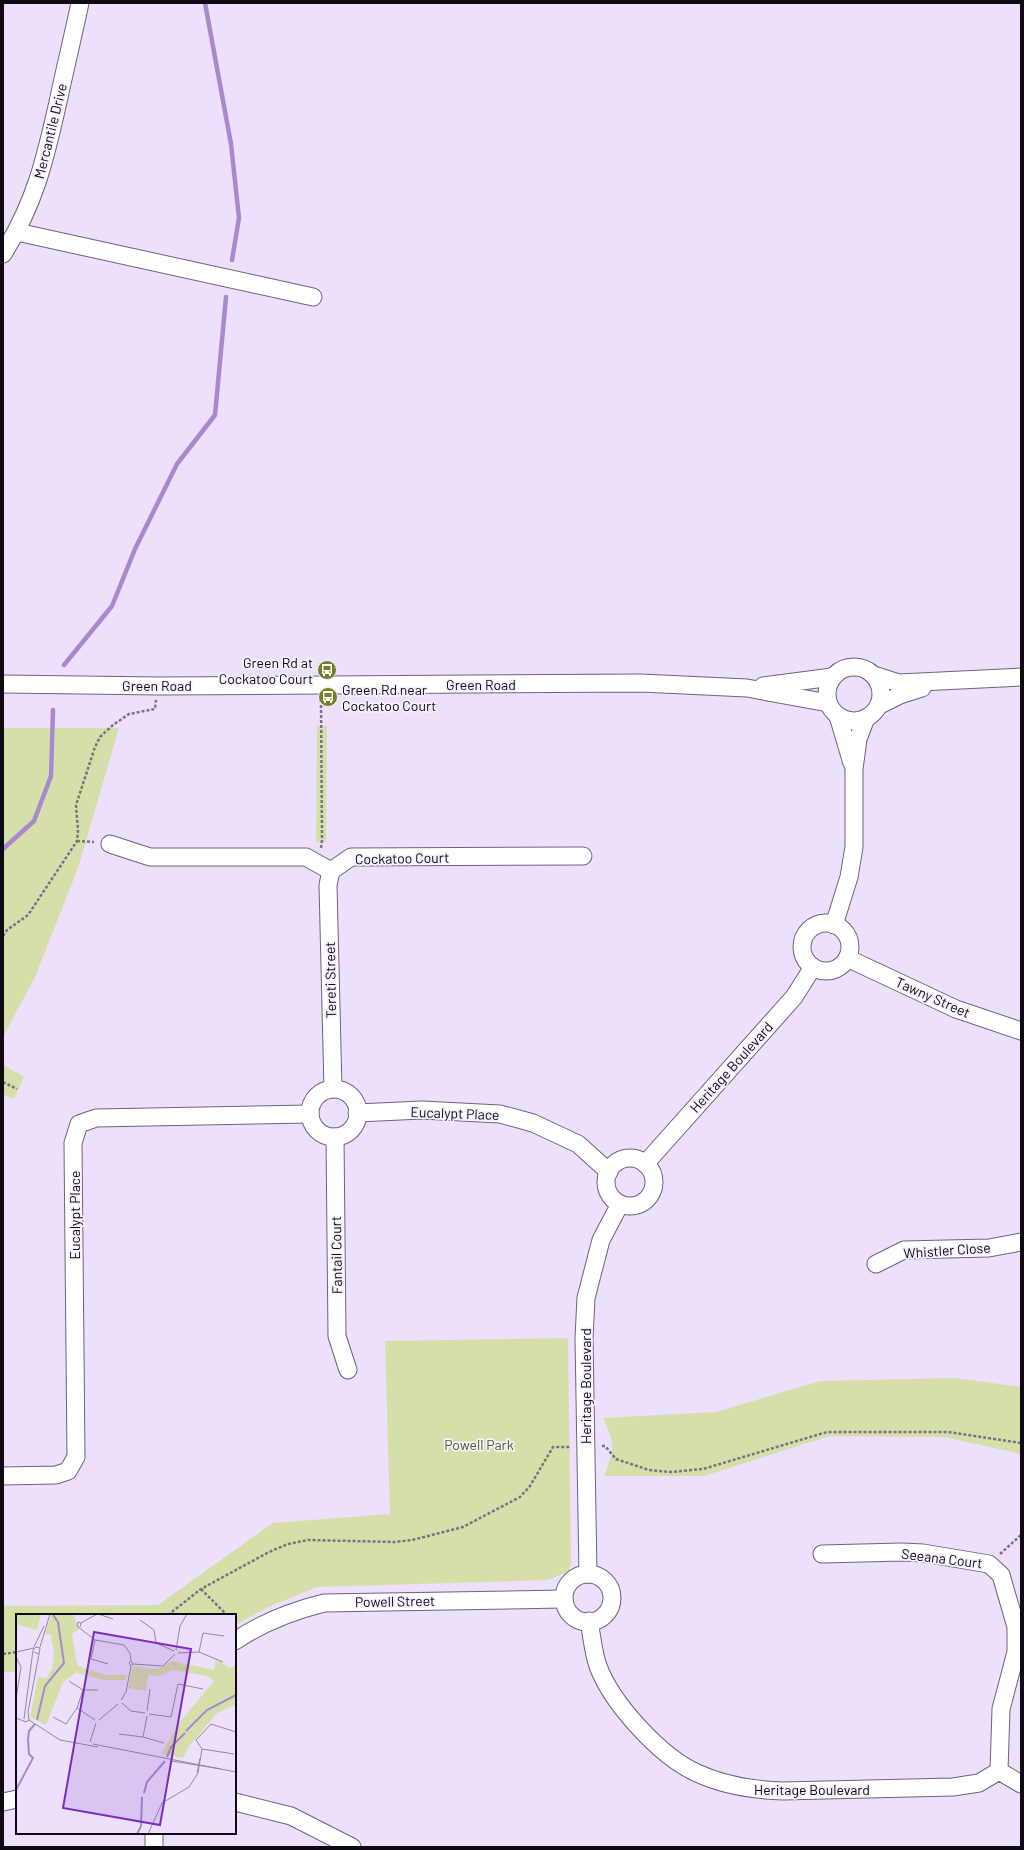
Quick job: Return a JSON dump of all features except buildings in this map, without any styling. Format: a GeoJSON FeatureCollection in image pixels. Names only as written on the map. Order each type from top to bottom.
{"type":"FeatureCollection","features":[{"type":"Feature","properties":{"kind":"street","name":"Mercantile Drive"},"geometry":{"type":"LineString","coordinates":[[3,254],[17,232],[31,201],[47,155],[80,3]]}},
{"type":"Feature","properties":{"kind":"street"},"geometry":{"type":"LineString","coordinates":[[17,232],[313,297]]}},
{"type":"Feature","properties":{"kind":"street"},"geometry":{"type":"LineString","coordinates":[[854,769],[826,694],[832,677],[839,671],[848,667],[857,667],[874,675],[899,683],[947,679],[1021,676]]}},
{"type":"Feature","properties":{"kind":"street"},"geometry":{"type":"LineString","coordinates":[[834,925],[849,877],[854,847],[854,769],[858,739],[881,698],[881,690],[874,675]]}},
{"type":"Feature","properties":{"kind":"street","name":"Green Road"},"geometry":{"type":"LineString","coordinates":[[3,684],[159,686],[641,683],[747,688],[832,677]]}},
{"type":"Feature","properties":{"kind":"street","name":"Green Road"},"geometry":{"type":"LineString","coordinates":[[3,678],[23,684]]}},
{"type":"Feature","properties":{"kind":"street"},"geometry":{"type":"LineString","coordinates":[[833,710],[852,721],[872,712],[900,695],[947,679]]}},
{"type":"Feature","properties":{"kind":"street","name":"Green Road"},"geometry":{"type":"LineString","coordinates":[[747,688],[833,710]]}},
{"type":"Feature","properties":{"kind":"street"},"geometry":{"type":"LineString","coordinates":[[110,844],[150,857],[306,857],[331,871]]}},
{"type":"Feature","properties":{"kind":"street","name":"Cockatoo Court"},"geometry":{"type":"LineString","coordinates":[[331,871],[351,857],[583,856]]}},
{"type":"Feature","properties":{"kind":"street","name":"Tereti Street"},"geometry":{"type":"LineString","coordinates":[[331,871],[328,885],[333,1089]]}},
{"type":"Feature","properties":{"kind":"street"},"geometry":{"type":"LineString","coordinates":[[818,925],[834,925],[841,928],[846,935],[850,946],[847,958],[835,969],[828,971],[813,967],[804,956],[803,941],[806,934],[818,925]]}},
{"type":"Feature","properties":{"kind":"street","name":"Tawny Street"},"geometry":{"type":"LineString","coordinates":[[847,958],[956,1009],[1021,1031]]}},
{"type":"Feature","properties":{"kind":"street","name":"Heritage Boulevard"},"geometry":{"type":"LineString","coordinates":[[645,1164],[794,996],[813,967]]}},
{"type":"Feature","properties":{"kind":"street"},"geometry":{"type":"LineString","coordinates":[[333,1089],[348,1094],[354,1100],[357,1113],[355,1124],[350,1130],[343,1135],[335,1137],[321,1133],[315,1128],[310,1114],[310,1107],[319,1095],[333,1089]]}},
{"type":"Feature","properties":{"kind":"street","name":"Eucalypt Place"},"geometry":{"type":"LineString","coordinates":[[357,1113],[422,1110],[500,1114],[533,1123],[578,1144],[609,1172]]}},
{"type":"Feature","properties":{"kind":"street","name":"Eucalypt Place"},"geometry":{"type":"LineString","coordinates":[[3,1476],[56,1476],[68,1471],[76,1457],[73,1143],[79,1124],[96,1118],[310,1114]]}},
{"type":"Feature","properties":{"kind":"street","name":"Fantail Court"},"geometry":{"type":"LineString","coordinates":[[335,1137],[337,1336],[348,1370]]}},
{"type":"Feature","properties":{"kind":"street"},"geometry":{"type":"LineString","coordinates":[[627,1159],[635,1159],[645,1164],[650,1170],[654,1182],[648,1198],[642,1203],[634,1206],[620,1204],[609,1194],[607,1186],[609,1172],[619,1161],[627,1159]]}},
{"type":"Feature","properties":{"kind":"street","name":"Heritage Boulevard"},"geometry":{"type":"LineString","coordinates":[[588,1574],[584,1338],[586,1298],[601,1240],[620,1204]]}},
{"type":"Feature","properties":{"kind":"street","name":"Whistler Close"},"geometry":{"type":"LineString","coordinates":[[876,1264],[904,1250],[989,1248],[1021,1242]]}},
{"type":"Feature","properties":{"kind":"street","name":"Seeana Court"},"geometry":{"type":"LineString","coordinates":[[822,1554],[902,1552],[989,1564],[1001,1575],[1016,1627],[1016,1652],[1001,1709],[999,1771]]}},
{"type":"Feature","properties":{"kind":"street"},"geometry":{"type":"LineString","coordinates":[[588,1574],[596,1575],[606,1582],[611,1593],[612,1601],[609,1609],[604,1615],[589,1621],[582,1621],[569,1613],[564,1599],[568,1585],[573,1579],[588,1574]]}},
{"type":"Feature","properties":{"kind":"street","name":"Powell Street"},"geometry":{"type":"LineString","coordinates":[[236,1640],[260,1625],[296,1610],[324,1603],[564,1599]]}},
{"type":"Feature","properties":{"kind":"street","name":"Heritage Boulevard"},"geometry":{"type":"LineString","coordinates":[[589,1621],[598,1666],[622,1707],[639,1728],[667,1754],[696,1773],[717,1781],[755,1790],[783,1791],[954,1787],[979,1783],[999,1771]]}},
{"type":"Feature","properties":{"kind":"street"},"geometry":{"type":"LineString","coordinates":[[999,1771],[1021,1784]]}},
{"type":"Feature","properties":{"kind":"street"},"geometry":{"type":"LineString","coordinates":[[3,1802],[16,1799]]}},
{"type":"Feature","properties":{"kind":"street"},"geometry":{"type":"LineString","coordinates":[[236,1802],[292,1816],[352,1847]]}},
{"type":"Feature","properties":{"kind":"street"},"geometry":{"type":"LineString","coordinates":[[154,1834],[154,1847]]}},
{"type":"Feature","properties":{"kind":"path"},"geometry":{"type":"LineString","coordinates":[[315,862],[322,840],[321,685]]}},
{"type":"Feature","properties":{"kind":"path"},"geometry":{"type":"LineString","coordinates":[[3,936],[7,930],[28,915],[77,841],[78,831],[76,805],[95,747],[100,737],[113,725],[129,714],[155,709],[159,686]]}},
{"type":"Feature","properties":{"kind":"path"},"geometry":{"type":"LineString","coordinates":[[3,1082],[17,1090]]}},
{"type":"Feature","properties":{"kind":"path"},"geometry":{"type":"LineString","coordinates":[[989,1564],[1021,1535]]}},
{"type":"Feature","properties":{"kind":"path"},"geometry":{"type":"LineString","coordinates":[[201,1589],[226,1614]]}},
{"type":"Feature","properties":{"kind":"path"},"geometry":{"type":"LineString","coordinates":[[3,1654],[16,1652]]}},
{"type":"Feature","properties":{"kind":"green space"},"geometry":{"type":"Polygon","coordinates":[[[317,726],[327,726],[326,842],[316,842],[317,726]]]}},
{"type":"Feature","properties":{"kind":"green space"},"geometry":{"type":"Polygon","coordinates":[[[3,728],[119,728],[78,868],[35,977],[3,1037],[3,728]]]}},
{"type":"Feature","properties":{"kind":"green space"},"geometry":{"type":"Polygon","coordinates":[[[3,1065],[24,1077],[14,1099],[3,1094],[3,1065]]]}},
{"type":"Feature","properties":{"kind":"green space","name":"Powell Park"},"geometry":{"type":"Polygon","coordinates":[[[568,1338],[571,1562],[569,1571],[548,1580],[317,1587],[273,1605],[236,1624],[236,1614],[16,1614],[16,1672],[3,1672],[3,1606],[158,1605],[273,1523],[390,1514],[385,1341],[568,1338]]]}},
{"type":"Feature","properties":{"kind":"green space"},"geometry":{"type":"Polygon","coordinates":[[[955,1378],[1021,1387],[1021,1454],[944,1437],[829,1436],[704,1476],[604,1476],[612,1453],[612,1447],[610,1434],[603,1418],[716,1412],[820,1381],[955,1378]]]}},
{"type":"Feature","properties":{"kind":"waterway"},"geometry":{"type":"LineString","coordinates":[[205,3],[231,144],[239,218],[232,260]]}},
{"type":"Feature","properties":{"kind":"waterway"},"geometry":{"type":"LineString","coordinates":[[64,665],[112,606],[135,549],[177,464],[215,415],[226,297]]}},
{"type":"Feature","properties":{"kind":"waterway"},"geometry":{"type":"LineString","coordinates":[[3,849],[34,821],[51,776],[53,710]]}},
{"type":"Feature","properties":{"kind":"place","name":"Green Rd at Cockatoo Court"},"geometry":{"type":"Point","coordinates":[327,670]}},
{"type":"Feature","properties":{"kind":"place","name":"Green Rd near Cockatoo Court"},"geometry":{"type":"Point","coordinates":[328,697]}}]}
